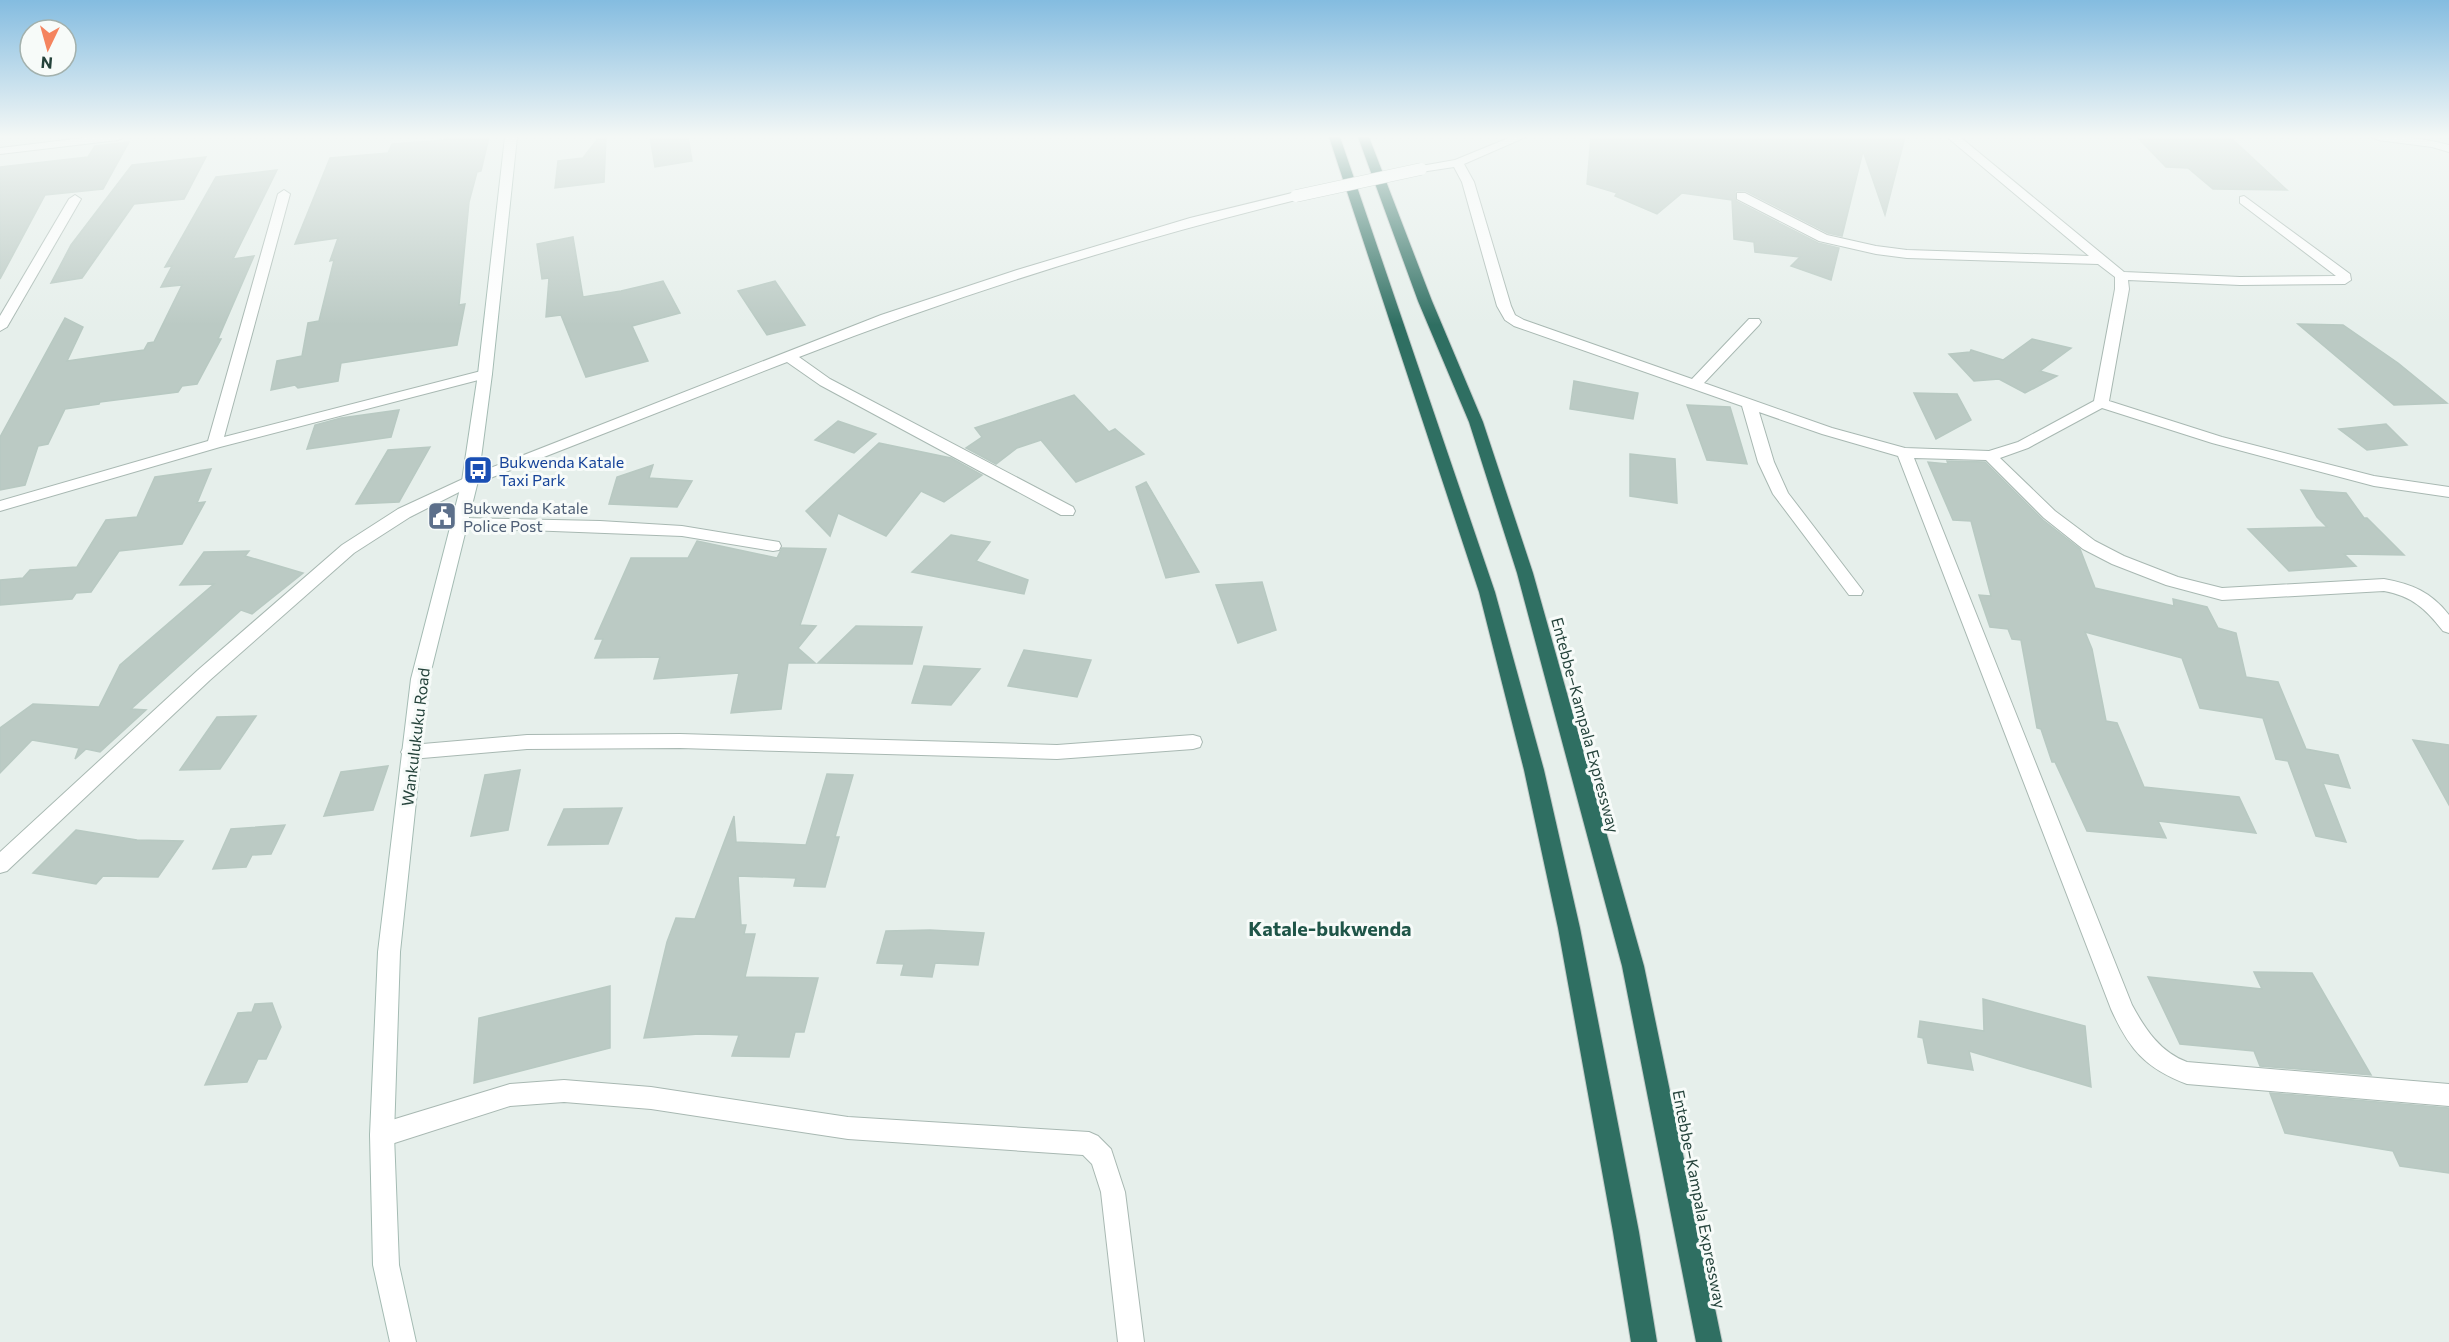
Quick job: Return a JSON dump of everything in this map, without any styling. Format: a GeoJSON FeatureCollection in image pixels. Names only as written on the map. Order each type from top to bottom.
{"type":"FeatureCollection","features":[{"type":"Feature","properties":{"kind":"highway"},"geometry":{"type":"LineString","coordinates":[[1355,200],[1487,592],[1534,770],[1569,928],[1644,1342]]}},
{"type":"Feature","properties":{"kind":"highway","name":"Entebbe–Kampala Expressway"},"geometry":{"type":"LineString","coordinates":[[1387,200],[1425,302],[1476,422],[1525,573],[1633,966],[1709,1342]]}},
{"type":"Feature","properties":{"kind":"street"},"geometry":{"type":"LineString","coordinates":[[0,327],[75,200]]}},
{"type":"Feature","properties":{"kind":"street"},"geometry":{"type":"LineString","coordinates":[[215,444],[282,200]]}},
{"type":"Feature","properties":{"kind":"street","name":"Wankulukuku Road"},"geometry":{"type":"LineString","coordinates":[[403,1342],[386,1265],[382,1135],[390,952],[420,679],[470,481],[485,374],[504,200]]}},
{"type":"Feature","properties":{"kind":"street"},"geometry":{"type":"LineString","coordinates":[[0,865],[204,675],[348,549],[404,513],[470,481],[886,318],[1022,273],[1194,221],[1281,200]]}},
{"type":"Feature","properties":{"kind":"street"},"geometry":{"type":"LineString","coordinates":[[1473,200],[1504,306],[1510,317],[1519,323],[1827,431],[1904,453],[1990,456],[2023,445],[2101,403],[2217,440],[2363,478],[2449,492]]}},
{"type":"Feature","properties":{"kind":"street"},"geometry":{"type":"LineString","coordinates":[[1748,200],[1823,238],[1876,250],[1917,255],[2101,260]]}},
{"type":"Feature","properties":{"kind":"street"},"geometry":{"type":"LineString","coordinates":[[2028,200],[2121,276],[2240,281],[2344,280],[2344,277],[2244,200]]}},
{"type":"Feature","properties":{"kind":"street"},"geometry":{"type":"LineString","coordinates":[[2101,403],[2122,289],[2121,276]]}},
{"type":"Feature","properties":{"kind":"street"},"geometry":{"type":"LineString","coordinates":[[1694,385],[1754,322]]}},
{"type":"Feature","properties":{"kind":"street"},"geometry":{"type":"LineString","coordinates":[[788,356],[825,382],[1067,511]]}},
{"type":"Feature","properties":{"kind":"street"},"geometry":{"type":"LineString","coordinates":[[0,506],[215,444],[485,374]]}},
{"type":"Feature","properties":{"kind":"street"},"geometry":{"type":"LineString","coordinates":[[1749,404],[1766,462],[1781,494],[1855,591]]}},
{"type":"Feature","properties":{"kind":"street"},"geometry":{"type":"LineString","coordinates":[[1904,453],[2122,1009],[2136,1035],[2152,1055],[2169,1068],[2187,1073],[2449,1095]]}},
{"type":"Feature","properties":{"kind":"street"},"geometry":{"type":"LineString","coordinates":[[1990,456],[2072,532],[2111,557],[2202,590],[2223,594],[2384,585],[2401,587],[2419,593],[2429,601],[2449,627]]}},
{"type":"Feature","properties":{"kind":"street"},"geometry":{"type":"LineString","coordinates":[[460,522],[682,531],[773,546]]}},
{"type":"Feature","properties":{"kind":"street"},"geometry":{"type":"LineString","coordinates":[[411,752],[551,741],[680,741],[1057,752],[1193,742]]}},
{"type":"Feature","properties":{"kind":"street"},"geometry":{"type":"LineString","coordinates":[[382,1135],[510,1095],[564,1091],[651,1098],[848,1128],[1089,1144],[1102,1157],[1113,1192],[1131,1342]]}},
{"type":"Feature","properties":{"kind":"building"},"geometry":{"type":"Polygon","coordinates":[[[0,200],[43,200],[0,279],[0,200]]]}},
{"type":"Feature","properties":{"kind":"building"},"geometry":{"type":"Polygon","coordinates":[[[106,200],[178,200],[134,204],[82,278],[51,283],[71,245],[106,200]]]}},
{"type":"Feature","properties":{"kind":"building"},"geometry":{"type":"Polygon","coordinates":[[[203,200],[262,200],[233,259],[254,256],[218,339],[221,339],[197,384],[182,386],[178,392],[65,409],[48,444],[38,446],[25,485],[0,490],[0,437],[65,318],[83,327],[67,361],[144,350],[148,343],[154,342],[182,285],[161,287],[172,266],[165,267],[203,200]]]}},
{"type":"Feature","properties":{"kind":"building"},"geometry":{"type":"Polygon","coordinates":[[[313,200],[470,200],[459,305],[465,304],[457,345],[341,363],[338,381],[271,390],[277,361],[302,356],[308,323],[319,321],[334,260],[330,261],[338,238],[295,244],[313,200]]]}},
{"type":"Feature","properties":{"kind":"building"},"geometry":{"type":"Polygon","coordinates":[[[1623,200],[1674,200],[1657,214],[1623,200]]]}},
{"type":"Feature","properties":{"kind":"building"},"geometry":{"type":"Polygon","coordinates":[[[1729,200],[1736,200],[1818,243],[1839,248],[1831,280],[1791,266],[1800,257],[1755,252],[1754,242],[1734,239],[1732,200],[1729,200]]]}},
{"type":"Feature","properties":{"kind":"building"},"geometry":{"type":"Polygon","coordinates":[[[1763,200],[1851,200],[1842,236],[1828,233],[1763,200]]]}},
{"type":"Feature","properties":{"kind":"building"},"geometry":{"type":"Polygon","coordinates":[[[1880,200],[1889,200],[1885,215],[1880,200]]]}},
{"type":"Feature","properties":{"kind":"building"},"geometry":{"type":"Polygon","coordinates":[[[573,237],[583,297],[663,281],[680,313],[632,326],[648,361],[586,377],[561,315],[546,317],[549,278],[542,279],[537,244],[573,237]]]}},
{"type":"Feature","properties":{"kind":"building"},"geometry":{"type":"Polygon","coordinates":[[[775,281],[805,325],[767,335],[738,291],[775,281]]]}},
{"type":"Feature","properties":{"kind":"building"},"geometry":{"type":"Polygon","coordinates":[[[2298,324],[2343,325],[2398,363],[2447,403],[2394,405],[2298,324]]]}},
{"type":"Feature","properties":{"kind":"building"},"geometry":{"type":"Polygon","coordinates":[[[2032,339],[2071,348],[2040,371],[2057,376],[2025,393],[1999,379],[1974,381],[1949,354],[1971,350],[2003,360],[2032,339]]]}},
{"type":"Feature","properties":{"kind":"building"},"geometry":{"type":"Polygon","coordinates":[[[1574,381],[1638,393],[1633,419],[1570,409],[1574,381]]]}},
{"type":"Feature","properties":{"kind":"building"},"geometry":{"type":"Polygon","coordinates":[[[1914,393],[1957,394],[1971,420],[1936,439],[1914,393]]]}},
{"type":"Feature","properties":{"kind":"building"},"geometry":{"type":"Polygon","coordinates":[[[1074,395],[1109,432],[1115,429],[1144,454],[1076,482],[1041,440],[1017,448],[996,464],[966,448],[982,437],[975,428],[1074,395]]]}},
{"type":"Feature","properties":{"kind":"building"},"geometry":{"type":"Polygon","coordinates":[[[1687,405],[1730,407],[1747,464],[1707,460],[1687,405]]]}},
{"type":"Feature","properties":{"kind":"building"},"geometry":{"type":"Polygon","coordinates":[[[399,410],[391,437],[307,449],[315,425],[341,418],[399,410]]]}},
{"type":"Feature","properties":{"kind":"building"},"geometry":{"type":"Polygon","coordinates":[[[838,421],[876,434],[854,453],[815,440],[838,421]]]}},
{"type":"Feature","properties":{"kind":"building"},"geometry":{"type":"Polygon","coordinates":[[[2386,424],[2407,445],[2367,450],[2339,429],[2386,424]]]}},
{"type":"Feature","properties":{"kind":"building"},"geometry":{"type":"Polygon","coordinates":[[[879,443],[951,458],[982,475],[944,502],[921,491],[886,536],[838,513],[830,536],[806,511],[879,443]]]}},
{"type":"Feature","properties":{"kind":"building"},"geometry":{"type":"Polygon","coordinates":[[[430,447],[399,502],[356,504],[388,450],[430,447]]]}},
{"type":"Feature","properties":{"kind":"building"},"geometry":{"type":"Polygon","coordinates":[[[1630,454],[1675,459],[1677,503],[1630,496],[1630,454]]]}},
{"type":"Feature","properties":{"kind":"building"},"geometry":{"type":"Polygon","coordinates":[[[1947,461],[1985,462],[2043,520],[2080,549],[2095,588],[2174,606],[2173,599],[2207,607],[2218,628],[2236,633],[2246,677],[2278,682],[2306,749],[2338,755],[2350,788],[2323,783],[2346,842],[2316,836],[2288,761],[2276,759],[2263,718],[2200,708],[2182,658],[2085,632],[2092,649],[2106,721],[2117,723],[2144,787],[2239,797],[2256,833],[2158,821],[2166,838],[2087,831],[2055,762],[2052,762],[2041,729],[2037,728],[2021,640],[2012,639],[2008,629],[1990,627],[1979,595],[1991,596],[1971,521],[1953,520],[1928,462],[1948,464],[1947,461]]]}},
{"type":"Feature","properties":{"kind":"building"},"geometry":{"type":"Polygon","coordinates":[[[653,465],[649,478],[692,481],[677,507],[609,504],[617,477],[653,465]]]}},
{"type":"Feature","properties":{"kind":"building"},"geometry":{"type":"Polygon","coordinates":[[[211,469],[197,503],[205,502],[182,544],[119,551],[91,592],[76,593],[72,599],[0,605],[0,580],[23,578],[30,570],[77,567],[106,520],[137,517],[155,477],[211,469]]]}},
{"type":"Feature","properties":{"kind":"building"},"geometry":{"type":"Polygon","coordinates":[[[1146,482],[1199,572],[1166,578],[1136,487],[1146,482]]]}},
{"type":"Feature","properties":{"kind":"building"},"geometry":{"type":"Polygon","coordinates":[[[2301,490],[2346,493],[2364,518],[2367,518],[2404,555],[2344,554],[2356,566],[2289,571],[2248,529],[2327,527],[2317,517],[2301,490]]]}},
{"type":"Feature","properties":{"kind":"building"},"geometry":{"type":"Polygon","coordinates":[[[951,535],[990,542],[976,561],[1028,580],[1024,594],[912,572],[951,535]]]}},
{"type":"Feature","properties":{"kind":"building"},"geometry":{"type":"Polygon","coordinates":[[[697,541],[777,558],[782,548],[826,549],[800,625],[816,626],[798,648],[815,663],[788,663],[781,709],[731,713],[739,673],[654,679],[660,657],[595,658],[603,639],[595,639],[631,558],[688,558],[697,541]]]}},
{"type":"Feature","properties":{"kind":"building"},"geometry":{"type":"Polygon","coordinates":[[[249,551],[245,556],[303,573],[252,614],[241,610],[131,709],[146,710],[100,752],[86,749],[75,759],[79,748],[32,740],[0,773],[0,728],[33,704],[99,707],[120,665],[214,584],[180,585],[204,552],[249,551]]]}},
{"type":"Feature","properties":{"kind":"building"},"geometry":{"type":"Polygon","coordinates":[[[1262,582],[1276,630],[1238,643],[1216,585],[1262,582]]]}},
{"type":"Feature","properties":{"kind":"building"},"geometry":{"type":"Polygon","coordinates":[[[856,626],[922,627],[912,664],[818,663],[856,626]]]}},
{"type":"Feature","properties":{"kind":"building"},"geometry":{"type":"Polygon","coordinates":[[[1024,650],[1091,660],[1077,697],[1008,686],[1024,650]]]}},
{"type":"Feature","properties":{"kind":"building"},"geometry":{"type":"Polygon","coordinates":[[[924,666],[980,669],[951,705],[912,703],[924,666]]]}},
{"type":"Feature","properties":{"kind":"building"},"geometry":{"type":"Polygon","coordinates":[[[256,716],[220,769],[180,770],[217,717],[256,716]]]}},
{"type":"Feature","properties":{"kind":"building"},"geometry":{"type":"Polygon","coordinates":[[[2413,740],[2449,745],[2449,805],[2413,740]]]}},
{"type":"Feature","properties":{"kind":"building"},"geometry":{"type":"Polygon","coordinates":[[[388,766],[373,810],[324,816],[341,772],[388,766]]]}},
{"type":"Feature","properties":{"kind":"building"},"geometry":{"type":"Polygon","coordinates":[[[520,770],[508,830],[471,836],[485,775],[520,770]]]}},
{"type":"Feature","properties":{"kind":"building"},"geometry":{"type":"Polygon","coordinates":[[[827,774],[853,775],[835,837],[839,837],[825,887],[794,886],[796,878],[738,876],[741,925],[746,925],[744,934],[755,934],[745,977],[818,978],[804,1032],[795,1032],[789,1057],[732,1056],[739,1035],[699,1034],[644,1038],[667,942],[676,918],[695,919],[734,816],[736,842],[806,845],[827,774]]]}},
{"type":"Feature","properties":{"kind":"building"},"geometry":{"type":"Polygon","coordinates":[[[622,808],[608,844],[548,845],[564,809],[622,808]]]}},
{"type":"Feature","properties":{"kind":"building"},"geometry":{"type":"Polygon","coordinates":[[[285,825],[271,854],[252,855],[246,867],[213,869],[231,829],[285,825]]]}},
{"type":"Feature","properties":{"kind":"building"},"geometry":{"type":"Polygon","coordinates":[[[76,830],[137,840],[183,841],[158,877],[103,876],[96,884],[33,873],[76,830]]]}},
{"type":"Feature","properties":{"kind":"building"},"geometry":{"type":"Polygon","coordinates":[[[930,930],[984,933],[978,965],[935,963],[932,977],[901,975],[904,964],[877,963],[886,931],[930,930]]]}},
{"type":"Feature","properties":{"kind":"building"},"geometry":{"type":"Polygon","coordinates":[[[2254,972],[2312,973],[2371,1075],[2260,1066],[2254,1051],[2180,1044],[2148,977],[2262,989],[2254,972]]]}},
{"type":"Feature","properties":{"kind":"building"},"geometry":{"type":"Polygon","coordinates":[[[610,986],[610,1048],[474,1083],[479,1018],[610,986]]]}},
{"type":"Feature","properties":{"kind":"building"},"geometry":{"type":"Polygon","coordinates":[[[1983,999],[2085,1026],[2091,1087],[1969,1051],[1973,1070],[1928,1063],[1923,1038],[1918,1037],[1920,1021],[1984,1031],[1983,999]]]}},
{"type":"Feature","properties":{"kind":"building"},"geometry":{"type":"Polygon","coordinates":[[[272,1003],[281,1027],[266,1059],[258,1059],[247,1082],[205,1085],[238,1013],[252,1012],[255,1004],[272,1003]]]}},
{"type":"Feature","properties":{"kind":"building"},"geometry":{"type":"Polygon","coordinates":[[[2270,1093],[2449,1108],[2449,1173],[2400,1166],[2393,1151],[2285,1133],[2270,1093]]]}},
{"type":"Feature","properties":{"kind":"place","name":"Bukwenda Katale Taxi Park"},"geometry":{"type":"Point","coordinates":[478,470]}},
{"type":"Feature","properties":{"kind":"place","name":"Bukwenda Katale Police Post"},"geometry":{"type":"Point","coordinates":[442,516]}},
{"type":"Feature","properties":{"kind":"district","name":"Katale-bukwenda"},"geometry":{"type":"Point","coordinates":[1330,928]}}]}
